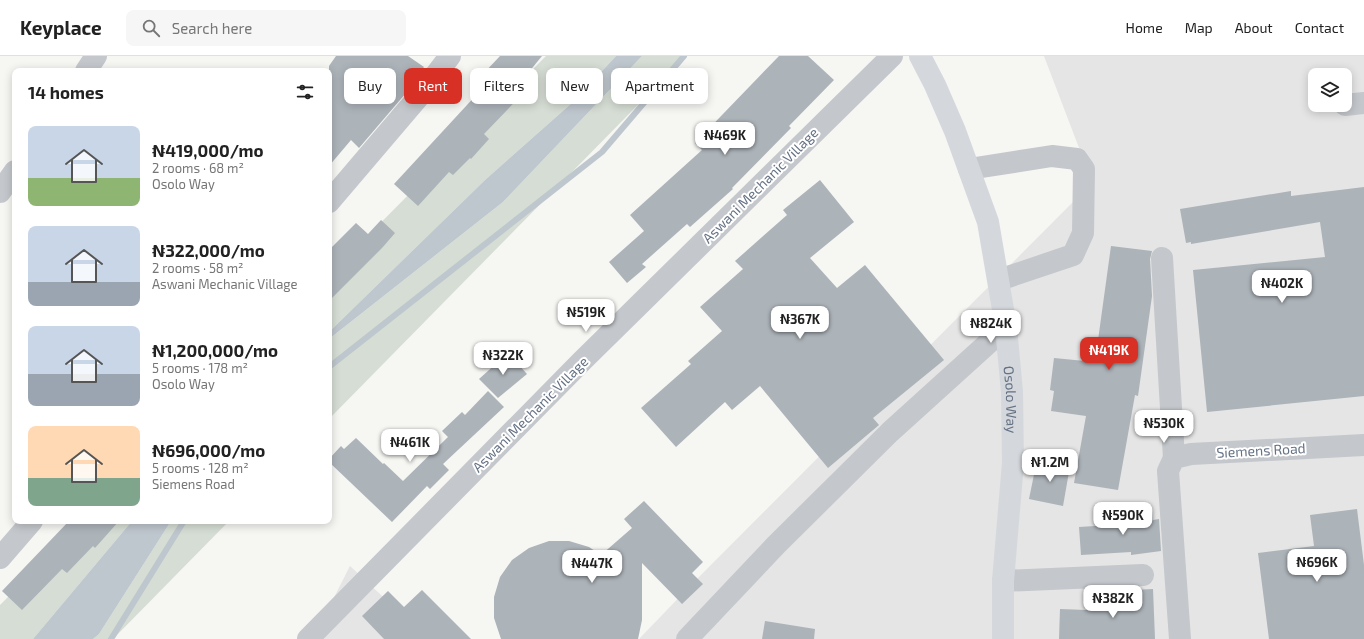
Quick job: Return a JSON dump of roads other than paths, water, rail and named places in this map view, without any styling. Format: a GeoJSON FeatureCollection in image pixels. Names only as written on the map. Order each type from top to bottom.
{"type":"FeatureCollection","features":[{"type":"Feature","properties":{"kind":"main road","name":"Osolo Way"},"geometry":{"type":"LineString","coordinates":[[920,56],[956,131],[988,222],[1006,327],[1012,392],[1013,463],[1003,581],[1003,639]]}},
{"type":"Feature","properties":{"kind":"street"},"geometry":{"type":"LineString","coordinates":[[88,68],[96,56]]}},
{"type":"Feature","properties":{"kind":"street"},"geometry":{"type":"LineString","coordinates":[[332,198],[416,100],[450,56]]}},
{"type":"Feature","properties":{"kind":"street","name":"Aswani Mechanic Village"},"geometry":{"type":"LineString","coordinates":[[308,639],[580,362],[892,56]]}},
{"type":"Feature","properties":{"kind":"street"},"geometry":{"type":"LineString","coordinates":[[1352,104],[1364,103]]}},
{"type":"Feature","properties":{"kind":"street"},"geometry":{"type":"LineString","coordinates":[[970,169],[1052,156],[1077,159],[1084,169],[1083,233],[1073,255],[999,280]]}},
{"type":"Feature","properties":{"kind":"street"},"geometry":{"type":"LineString","coordinates":[[0,192],[12,175]]}},
{"type":"Feature","properties":{"kind":"street"},"geometry":{"type":"LineString","coordinates":[[1162,258],[1174,458],[1168,470],[1180,639]]}},
{"type":"Feature","properties":{"kind":"street"},"geometry":{"type":"LineString","coordinates":[[687,639],[778,544],[890,432],[1006,327]]}},
{"type":"Feature","properties":{"kind":"street","name":"Siemens Road"},"geometry":{"type":"LineString","coordinates":[[1174,458],[1191,454],[1364,445]]}},
{"type":"Feature","properties":{"kind":"street"},"geometry":{"type":"LineString","coordinates":[[0,558],[29,524]]}},
{"type":"Feature","properties":{"kind":"street"},"geometry":{"type":"LineString","coordinates":[[1003,581],[1143,575]]}},
{"type":"Feature","properties":{"kind":"waterway"},"geometry":{"type":"LineString","coordinates":[[332,365],[602,152],[684,56]]}},
{"type":"Feature","properties":{"kind":"waterway"},"geometry":{"type":"LineString","coordinates":[[111,639],[182,524]]}}]}
